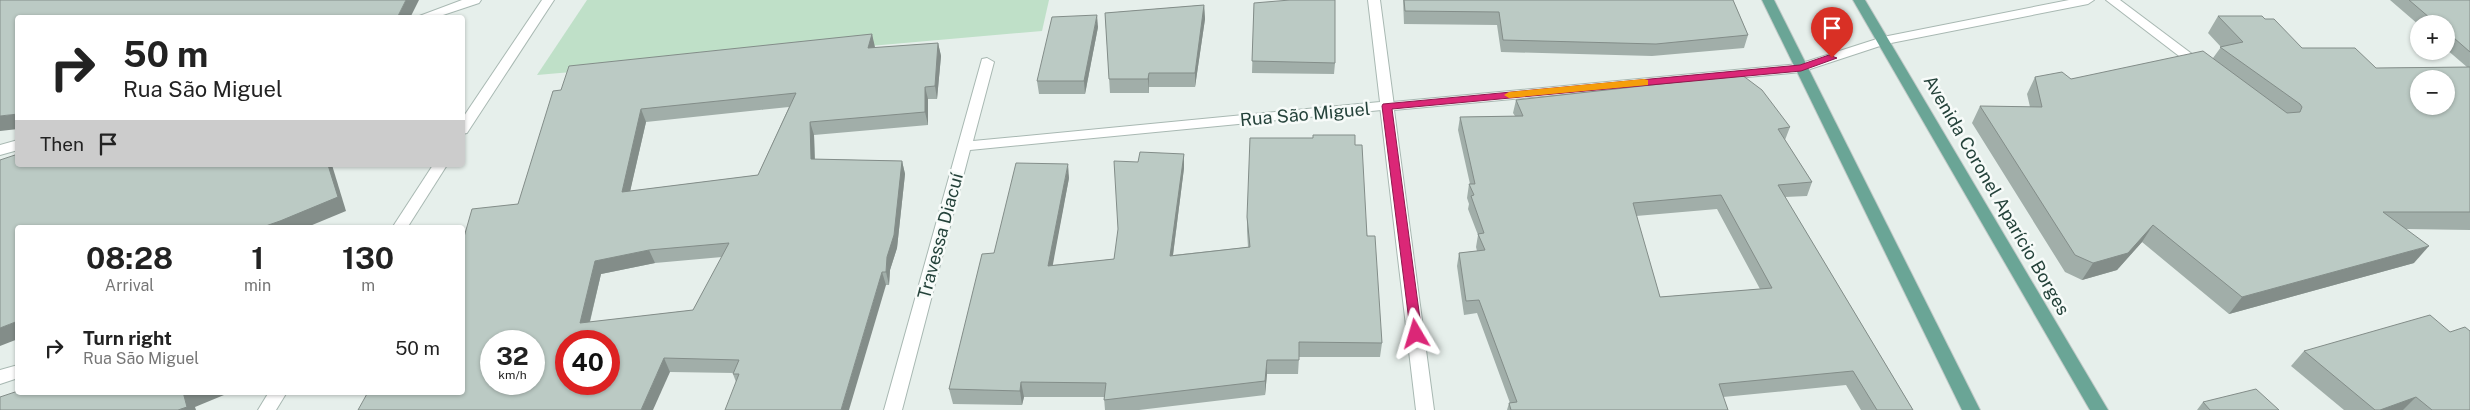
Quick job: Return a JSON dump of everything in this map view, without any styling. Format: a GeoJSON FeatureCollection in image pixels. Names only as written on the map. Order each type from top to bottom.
{"type":"FeatureCollection","features":[{"type":"Feature","properties":{"kind":"main road"},"geometry":{"type":"LineString","coordinates":[[1768,0],[1971,410]]}},
{"type":"Feature","properties":{"kind":"main road","name":"Avenida Coronel Aparício Borges"},"geometry":{"type":"LineString","coordinates":[[1859,0],[2099,410]]}},
{"type":"Feature","properties":{"kind":"street"},"geometry":{"type":"LineString","coordinates":[[429,15],[475,0]]}},
{"type":"Feature","properties":{"kind":"street"},"geometry":{"type":"LineString","coordinates":[[465,125],[548,0]]}},
{"type":"Feature","properties":{"kind":"street"},"geometry":{"type":"LineString","coordinates":[[1374,0],[1425,410]]}},
{"type":"Feature","properties":{"kind":"street","name":"Rua São Miguel"},"geometry":{"type":"LineString","coordinates":[[964,146],[1801,68],[1883,41],[2088,0]]}},
{"type":"Feature","properties":{"kind":"street"},"geometry":{"type":"LineString","coordinates":[[2112,0],[2212,74]]}},
{"type":"Feature","properties":{"kind":"street","name":"Travessa Diacuí"},"geometry":{"type":"LineString","coordinates":[[893,410],[986,62]]}},
{"type":"Feature","properties":{"kind":"street"},"geometry":{"type":"LineString","coordinates":[[0,150],[15,146]]}},
{"type":"Feature","properties":{"kind":"street"},"geometry":{"type":"LineString","coordinates":[[401,225],[439,167]]}},
{"type":"Feature","properties":{"kind":"street"},"geometry":{"type":"LineString","coordinates":[[0,377],[15,372]]}},
{"type":"Feature","properties":{"kind":"street"},"geometry":{"type":"LineString","coordinates":[[267,410],[277,395]]}},
{"type":"Feature","properties":{"kind":"green space"},"geometry":{"type":"Polygon","coordinates":[[[587,0],[1049,0],[1042,31],[537,75],[587,0]]]}},
{"type":"Feature","properties":{"kind":"building"},"geometry":{"type":"Polygon","coordinates":[[[0,0],[406,0],[398,15],[15,15],[15,114],[0,116],[0,0]]]}},
{"type":"Feature","properties":{"kind":"building"},"geometry":{"type":"Polygon","coordinates":[[[1290,0],[1335,0],[1335,63],[1252,61],[1254,3],[1290,0]]]}},
{"type":"Feature","properties":{"kind":"building"},"geometry":{"type":"Polygon","coordinates":[[[1404,0],[1733,0],[1748,35],[1656,44],[1503,40],[1499,12],[1405,11],[1404,0]]]}},
{"type":"Feature","properties":{"kind":"building"},"geometry":{"type":"Polygon","coordinates":[[[2409,0],[2470,0],[2470,52],[2455,39],[2455,15],[2426,15],[2409,0]]]}},
{"type":"Feature","properties":{"kind":"building"},"geometry":{"type":"Polygon","coordinates":[[[1204,5],[1195,73],[1149,73],[1148,79],[1109,79],[1105,13],[1204,5]]]}},
{"type":"Feature","properties":{"kind":"building"},"geometry":{"type":"Polygon","coordinates":[[[1097,15],[1084,81],[1037,81],[1052,17],[1097,15]]]}},
{"type":"Feature","properties":{"kind":"building"},"geometry":{"type":"Polygon","coordinates":[[[2218,16],[2262,16],[2265,19],[2274,19],[2302,48],[2355,48],[2376,68],[2470,67],[2470,212],[2383,212],[2429,246],[2242,297],[2153,225],[2128,253],[2093,263],[2075,255],[1980,106],[2042,107],[2035,77],[2062,72],[2071,79],[2203,51],[2287,113],[2300,112],[2302,107],[2300,104],[2220,47],[2243,42],[2218,16]]]}},
{"type":"Feature","properties":{"kind":"building"},"geometry":{"type":"Polygon","coordinates":[[[872,34],[868,48],[938,43],[935,86],[925,87],[925,112],[810,122],[811,159],[902,161],[894,235],[887,257],[886,272],[882,272],[841,410],[725,410],[739,374],[733,374],[739,360],[664,358],[641,410],[358,410],[366,395],[465,395],[465,234],[472,209],[518,204],[553,91],[561,90],[569,66],[872,34]],[[796,93],[641,109],[622,192],[758,175],[796,93]],[[729,243],[649,250],[595,261],[580,323],[693,310],[729,243]]]}},
{"type":"Feature","properties":{"kind":"building"},"geometry":{"type":"Polygon","coordinates":[[[1742,75],[1762,90],[1790,127],[1778,129],[1812,182],[1778,185],[1913,410],[1877,410],[1853,371],[1719,384],[1728,410],[1511,410],[1509,403],[1517,402],[1479,300],[1466,301],[1459,253],[1485,250],[1478,234],[1484,233],[1471,196],[1474,195],[1469,184],[1475,184],[1460,117],[1523,116],[1516,100],[1742,75]],[[1721,195],[1633,203],[1660,297],[1772,288],[1721,195]]]}},
{"type":"Feature","properties":{"kind":"building"},"geometry":{"type":"Polygon","coordinates":[[[1313,135],[1355,135],[1355,145],[1362,145],[1367,236],[1375,236],[1382,343],[1299,342],[1299,360],[1267,360],[1265,381],[1104,400],[1106,383],[1021,382],[1020,391],[949,389],[982,254],[994,253],[1016,163],[1068,164],[1048,266],[1114,259],[1118,229],[1114,161],[1138,162],[1140,152],[1184,154],[1170,256],[1250,247],[1247,217],[1250,138],[1313,138],[1313,135]]]}},
{"type":"Feature","properties":{"kind":"building"},"geometry":{"type":"Polygon","coordinates":[[[15,155],[15,167],[329,167],[338,197],[269,225],[15,225],[15,322],[0,328],[0,160],[15,155]]]}},
{"type":"Feature","properties":{"kind":"building"},"geometry":{"type":"Polygon","coordinates":[[[2430,315],[2450,332],[2465,327],[2470,331],[2470,410],[2432,410],[2416,397],[2380,410],[2375,410],[2304,351],[2430,315]]]}},
{"type":"Feature","properties":{"kind":"building"},"geometry":{"type":"Polygon","coordinates":[[[2256,389],[2279,410],[2210,410],[2203,402],[2256,389]]]}},
{"type":"Feature","properties":{"kind":"building"},"geometry":{"type":"Polygon","coordinates":[[[15,392],[15,395],[184,395],[187,407],[178,410],[0,410],[0,397],[15,392]]]}},
{"type":"Feature","properties":{"kind":"slow traffic"},"geometry":{"type":"LineString","coordinates":[[1509,95],[1644,82]]}},
{"type":"Feature","properties":{"kind":"route"},"geometry":{"type":"LineString","coordinates":[[1416,334],[1387,106],[1801,68],[1832,58]]}}]}
